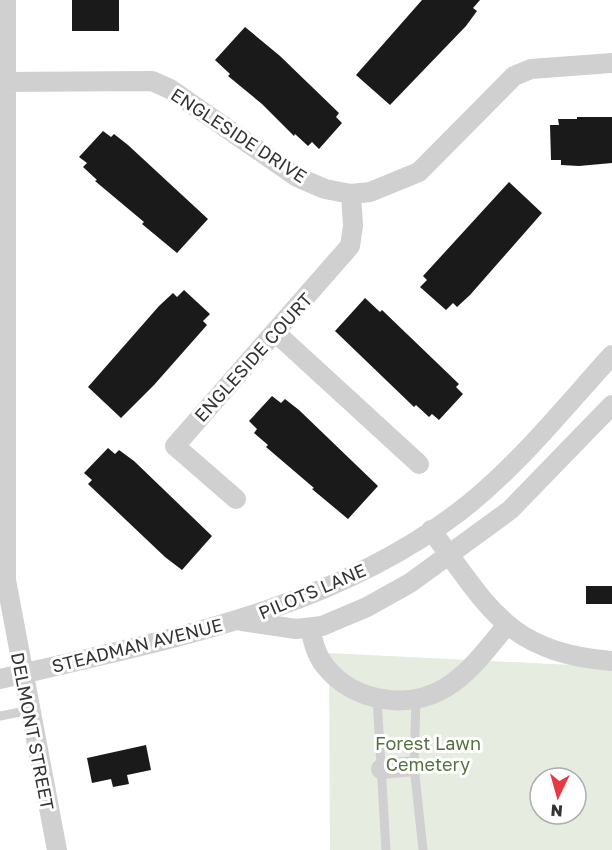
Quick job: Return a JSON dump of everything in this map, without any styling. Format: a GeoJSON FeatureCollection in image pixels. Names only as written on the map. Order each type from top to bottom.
{"type":"FeatureCollection","features":[{"type":"Feature","properties":{"kind":"street","name":"DELMONT STREET"},"geometry":{"type":"LineString","coordinates":[[6,0],[3,82],[6,580],[57,850]]}},
{"type":"Feature","properties":{"kind":"street","name":"ENGLESIDE DRIVE"},"geometry":{"type":"LineString","coordinates":[[3,82],[152,81],[170,89],[297,177],[325,189],[351,194],[370,192],[419,172],[514,76],[531,69],[612,63]]}},
{"type":"Feature","properties":{"kind":"street","name":"ENGLESIDE COURT"},"geometry":{"type":"LineString","coordinates":[[236,500],[175,446],[350,246],[353,226],[351,194]]}},
{"type":"Feature","properties":{"kind":"street"},"geometry":{"type":"LineString","coordinates":[[276,333],[419,464]]}},
{"type":"Feature","properties":{"kind":"street","name":"PILOTS LANE"},"geometry":{"type":"LineString","coordinates":[[240,621],[298,601],[398,553],[460,510],[531,444],[612,356]]}},
{"type":"Feature","properties":{"kind":"street","name":"PILOTS LANE"},"geometry":{"type":"LineString","coordinates":[[240,621],[296,629],[322,626],[367,607],[410,583],[451,556],[529,493],[612,405]]}},
{"type":"Feature","properties":{"kind":"street"},"geometry":{"type":"LineString","coordinates":[[431,530],[479,597],[506,626],[572,656],[612,661]]}},
{"type":"Feature","properties":{"kind":"street","name":"STEADMAN AVENUE"},"geometry":{"type":"LineString","coordinates":[[0,679],[240,621]]}},
{"type":"Feature","properties":{"kind":"street"},"geometry":{"type":"LineString","coordinates":[[310,628],[320,658],[328,670],[354,690],[377,698],[416,699],[444,689],[467,672],[506,626]]}},
{"type":"Feature","properties":{"kind":"street"},"geometry":{"type":"LineString","coordinates":[[381,769],[414,766]]}},
{"type":"Feature","properties":{"kind":"lane"},"geometry":{"type":"LineString","coordinates":[[377,698],[386,850]]}},
{"type":"Feature","properties":{"kind":"lane"},"geometry":{"type":"LineString","coordinates":[[416,699],[414,766],[423,850]]}},
{"type":"Feature","properties":{"kind":"lane"},"geometry":{"type":"LineString","coordinates":[[0,716],[30,710]]}},
{"type":"Feature","properties":{"kind":"green space","name":"Forest Lawn Cemetery"},"geometry":{"type":"Polygon","coordinates":[[[329,653],[612,667],[612,850],[330,850],[329,653]]]}},
{"type":"Feature","properties":{"kind":"building"},"geometry":{"type":"Polygon","coordinates":[[[72,0],[119,0],[119,31],[72,31],[72,0]]]}},
{"type":"Feature","properties":{"kind":"building"},"geometry":{"type":"Polygon","coordinates":[[[422,0],[480,0],[473,8],[477,11],[466,26],[390,105],[356,75],[422,0]]]}},
{"type":"Feature","properties":{"kind":"building"},"geometry":{"type":"Polygon","coordinates":[[[245,27],[280,56],[339,113],[336,117],[342,123],[319,149],[312,142],[308,146],[295,134],[294,136],[262,104],[228,76],[230,74],[215,60],[245,27]]]}},
{"type":"Feature","properties":{"kind":"building"},"geometry":{"type":"Polygon","coordinates":[[[577,117],[612,117],[612,163],[579,166],[561,165],[561,160],[551,160],[550,125],[559,125],[558,119],[577,119],[577,117]]]}},
{"type":"Feature","properties":{"kind":"building"},"geometry":{"type":"Polygon","coordinates":[[[103,131],[111,137],[114,134],[128,145],[208,219],[177,253],[95,181],[97,180],[83,167],[87,163],[79,157],[103,131]]]}},
{"type":"Feature","properties":{"kind":"building"},"geometry":{"type":"Polygon","coordinates":[[[509,182],[542,213],[470,295],[457,307],[453,303],[446,310],[420,287],[427,280],[423,276],[509,182]]]}},
{"type":"Feature","properties":{"kind":"building"},"geometry":{"type":"Polygon","coordinates":[[[184,290],[210,314],[203,321],[207,325],[154,385],[121,418],[88,387],[159,306],[173,293],[177,297],[184,290]]]}},
{"type":"Feature","properties":{"kind":"building"},"geometry":{"type":"Polygon","coordinates":[[[365,298],[380,312],[382,310],[459,384],[456,387],[463,394],[439,420],[432,414],[429,417],[416,405],[414,407],[335,331],[365,298]]]}},
{"type":"Feature","properties":{"kind":"building"},"geometry":{"type":"Polygon","coordinates":[[[272,396],[281,403],[285,399],[299,410],[378,486],[348,519],[266,447],[268,445],[254,433],[257,429],[249,421],[272,396]]]}},
{"type":"Feature","properties":{"kind":"building"},"geometry":{"type":"Polygon","coordinates":[[[108,448],[115,454],[119,450],[134,461],[212,536],[182,570],[165,557],[88,484],[92,480],[84,473],[108,448]]]}},
{"type":"Feature","properties":{"kind":"building"},"geometry":{"type":"Polygon","coordinates":[[[586,586],[612,586],[612,604],[586,604],[586,586]]]}},
{"type":"Feature","properties":{"kind":"building"},"geometry":{"type":"Polygon","coordinates":[[[146,745],[151,770],[127,775],[129,784],[113,787],[111,779],[92,783],[87,758],[146,745]]]}}]}
